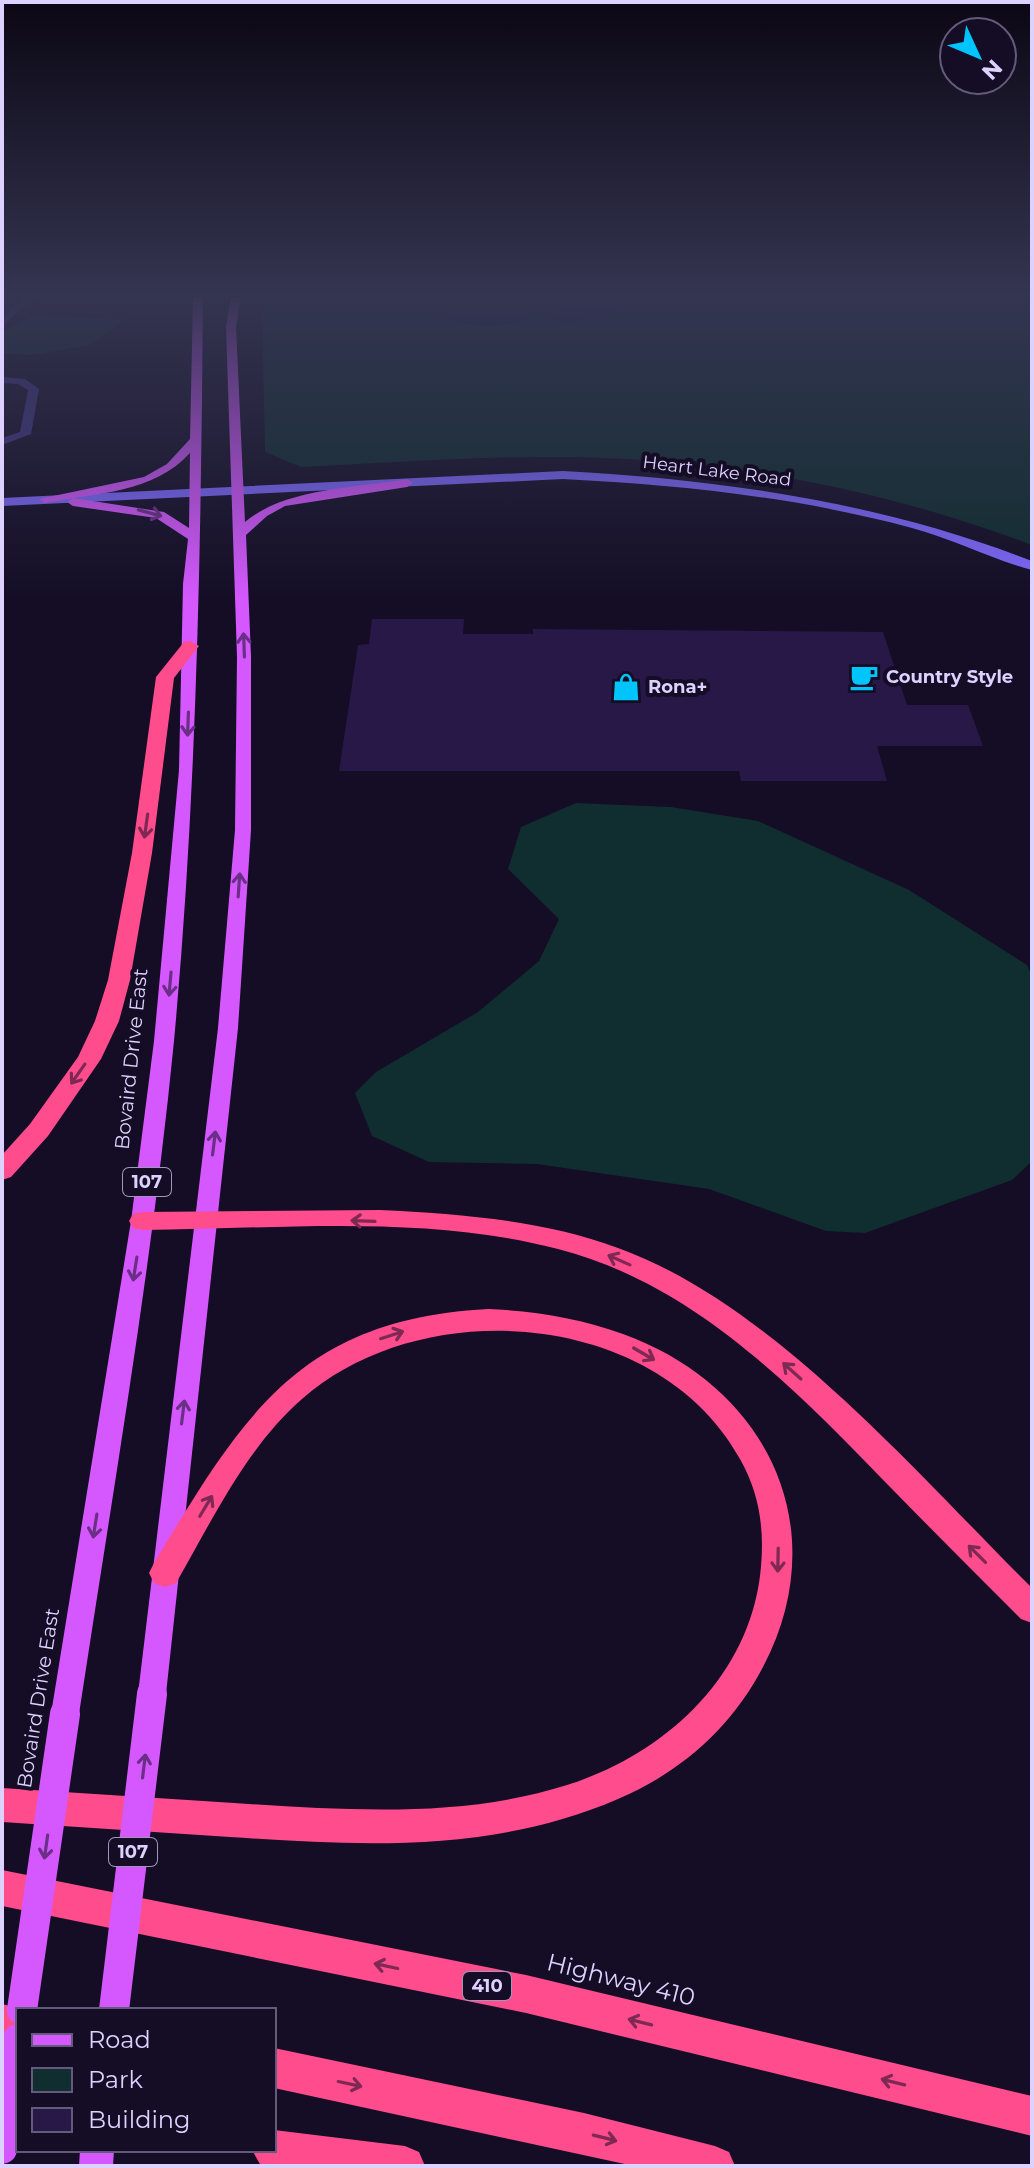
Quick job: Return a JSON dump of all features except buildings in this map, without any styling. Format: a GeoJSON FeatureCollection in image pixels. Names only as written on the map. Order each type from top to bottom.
{"type":"FeatureCollection","features":[{"type":"Feature","properties":{"kind":"highway"},"geometry":{"type":"LineString","coordinates":[[2,1171],[39,1130],[89,1059],[107,1021],[119,980],[142,853],[165,677],[190,646]]}},
{"type":"Feature","properties":{"kind":"highway"},"geometry":{"type":"LineString","coordinates":[[142,1221],[461,1224],[543,1237],[607,1254],[698,1300],[769,1350],[820,1395],[1032,1609]]}},
{"type":"Feature","properties":{"kind":"highway"},"geometry":{"type":"LineString","coordinates":[[2,1805],[368,1829],[501,1820],[570,1802],[642,1771],[701,1728],[743,1679],[768,1626],[777,1594],[779,1529],[769,1488],[751,1452],[717,1408],[676,1373],[633,1348],[594,1332],[514,1319],[453,1320],[395,1333],[340,1355],[290,1393],[238,1453],[165,1573]]}},
{"type":"Feature","properties":{"kind":"highway","name":"Highway 410"},"geometry":{"type":"LineString","coordinates":[[2,1888],[526,1994],[1032,2116]]}},
{"type":"Feature","properties":{"kind":"highway"},"geometry":{"type":"LineString","coordinates":[[276,2068],[584,2133],[715,2166]]}},
{"type":"Feature","properties":{"kind":"highway"},"geometry":{"type":"LineString","coordinates":[[276,2150],[405,2166]]}},
{"type":"Feature","properties":{"kind":"main road","name":"Bovaird Drive East"},"geometry":{"type":"LineString","coordinates":[[22,2008],[142,1221],[178,897],[190,584],[195,538],[197,398]]}},
{"type":"Feature","properties":{"kind":"main road","name":"107"},"geometry":{"type":"LineString","coordinates":[[114,2008],[228,1028],[243,830],[244,672],[234,398]]}},
{"type":"Feature","properties":{"kind":"main road"},"geometry":{"type":"LineString","coordinates":[[45,499],[148,480],[171,467],[196,440]]}},
{"type":"Feature","properties":{"kind":"main road"},"geometry":{"type":"LineString","coordinates":[[240,533],[282,503],[407,483]]}},
{"type":"Feature","properties":{"kind":"main road"},"geometry":{"type":"LineString","coordinates":[[45,499],[151,512],[170,519],[195,538]]}},
{"type":"Feature","properties":{"kind":"main road"},"geometry":{"type":"LineString","coordinates":[[2,2149],[16,2053]]}},
{"type":"Feature","properties":{"kind":"street"},"geometry":{"type":"LineString","coordinates":[[2,442],[25,434],[32,398]]}},
{"type":"Feature","properties":{"kind":"street","name":"Heart Lake Road"},"geometry":{"type":"LineString","coordinates":[[2,502],[563,475],[720,487],[811,501],[905,522],[1032,566]]}},
{"type":"Feature","properties":{"kind":"green space"},"geometry":{"type":"Polygon","coordinates":[[[264,398],[1032,398],[1032,545],[976,525],[862,493],[746,471],[628,459],[568,457],[301,467],[265,452],[264,398]]]}},
{"type":"Feature","properties":{"kind":"green space"},"geometry":{"type":"Polygon","coordinates":[[[576,803],[671,807],[758,821],[909,890],[1027,965],[1032,976],[1032,1161],[1012,1180],[865,1233],[826,1231],[709,1189],[537,1164],[429,1162],[372,1136],[355,1093],[376,1072],[478,1012],[539,961],[559,919],[508,869],[521,827],[576,803]]]}},
{"type":"Feature","properties":{"kind":"place","name":"Country Style"},"geometry":{"type":"Point","coordinates":[864,677]}},
{"type":"Feature","properties":{"kind":"place","name":"Rona+"},"geometry":{"type":"Point","coordinates":[626,687]}}]}
